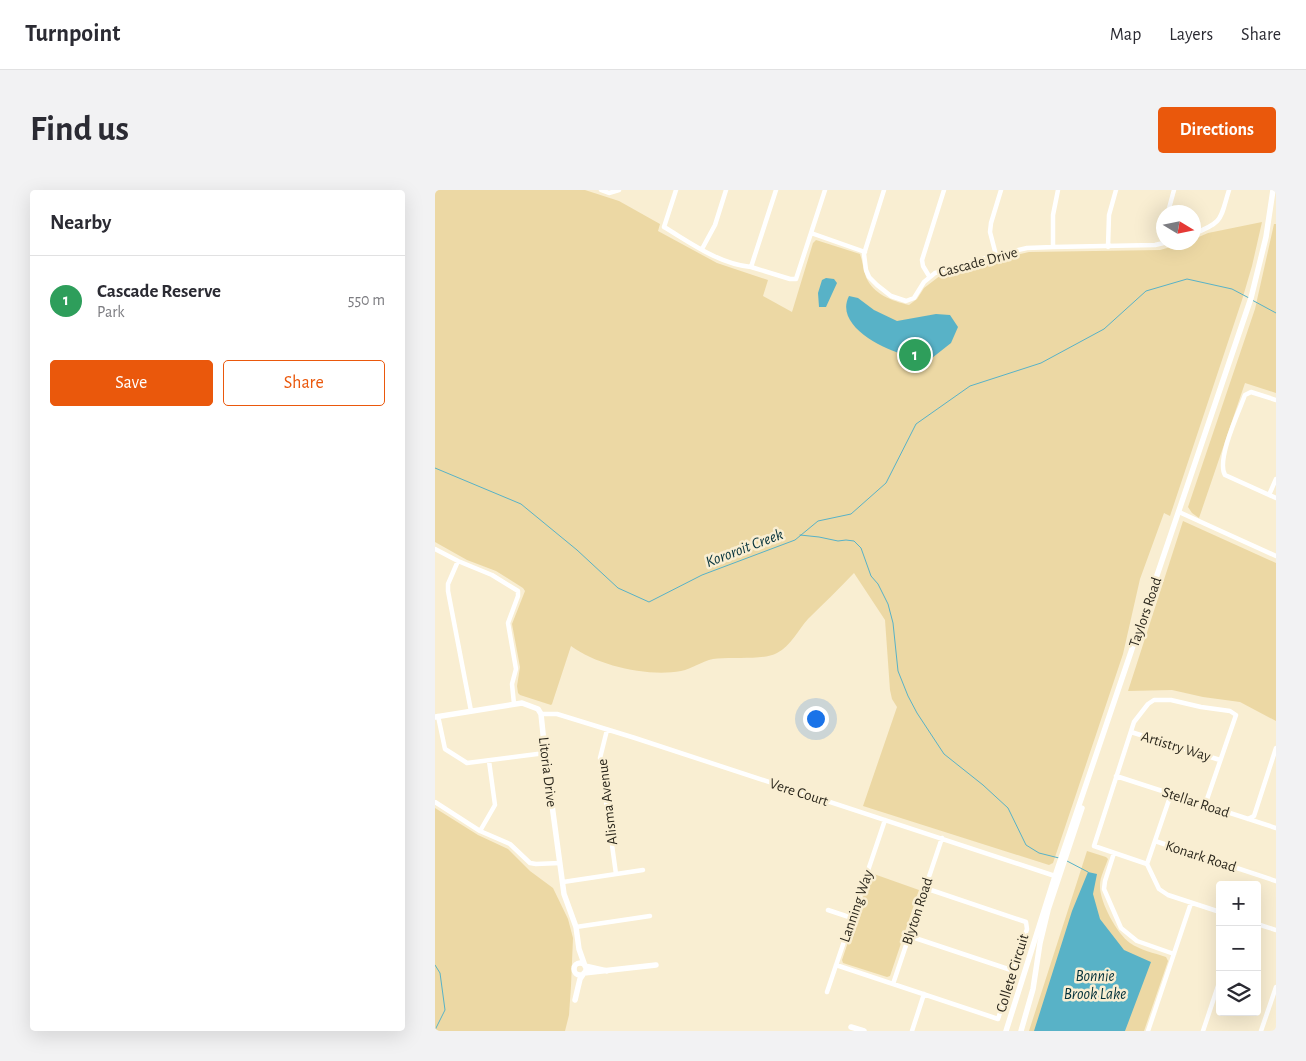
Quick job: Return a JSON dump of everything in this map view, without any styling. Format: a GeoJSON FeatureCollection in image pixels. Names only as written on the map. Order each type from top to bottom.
{"type":"FeatureCollection","features":[{"type":"Feature","properties":{"kind":"street"},"geometry":{"type":"LineString","coordinates":[[601,190],[609,193],[619,190]]}},
{"type":"Feature","properties":{"kind":"street"},"geometry":{"type":"LineString","coordinates":[[676,190],[664,227],[719,259],[790,279],[796,278],[825,190]]}},
{"type":"Feature","properties":{"kind":"street"},"geometry":{"type":"LineString","coordinates":[[702,249],[715,225],[726,190]]}},
{"type":"Feature","properties":{"kind":"street"},"geometry":{"type":"LineString","coordinates":[[751,267],[776,190]]}},
{"type":"Feature","properties":{"kind":"street","name":"Cascade Drive"},"geometry":{"type":"LineString","coordinates":[[885,190],[865,252],[864,261],[869,277],[877,285],[898,299],[906,301],[914,298],[929,276],[935,273],[1027,248],[1156,246]]}},
{"type":"Feature","properties":{"kind":"street"},"geometry":{"type":"LineString","coordinates":[[929,276],[923,266],[923,260],[944,190]]}},
{"type":"Feature","properties":{"kind":"street"},"geometry":{"type":"LineString","coordinates":[[996,255],[990,232],[1001,190]]}},
{"type":"Feature","properties":{"kind":"street"},"geometry":{"type":"LineString","coordinates":[[1053,247],[1053,215],[1058,190]]}},
{"type":"Feature","properties":{"kind":"street"},"geometry":{"type":"LineString","coordinates":[[1108,247],[1109,215],[1117,190]]}},
{"type":"Feature","properties":{"kind":"street"},"geometry":{"type":"LineString","coordinates":[[1170,205],[1174,190]]}},
{"type":"Feature","properties":{"kind":"street"},"geometry":{"type":"LineString","coordinates":[[1201,231],[1217,223],[1229,190]]}},
{"type":"Feature","properties":{"kind":"street","name":"Taylors Road"},"geometry":{"type":"LineString","coordinates":[[1006,1031],[1055,876],[1244,320],[1258,273],[1273,190]]}},
{"type":"Feature","properties":{"kind":"street"},"geometry":{"type":"LineString","coordinates":[[811,233],[865,252]]}},
{"type":"Feature","properties":{"kind":"street"},"geometry":{"type":"LineString","coordinates":[[1276,400],[1251,392],[1245,395],[1225,450],[1223,469],[1224,474],[1276,498]]}},
{"type":"Feature","properties":{"kind":"street"},"geometry":{"type":"LineString","coordinates":[[1269,495],[1276,479]]}},
{"type":"Feature","properties":{"kind":"street"},"geometry":{"type":"LineString","coordinates":[[1179,512],[1276,556]]}},
{"type":"Feature","properties":{"kind":"street"},"geometry":{"type":"LineString","coordinates":[[435,548],[458,561],[492,575],[518,590],[518,596],[507,623],[515,669],[512,684],[515,704]]}},
{"type":"Feature","properties":{"kind":"street"},"geometry":{"type":"LineString","coordinates":[[458,561],[448,584],[448,591],[471,711]]}},
{"type":"Feature","properties":{"kind":"street"},"geometry":{"type":"LineString","coordinates":[[1205,805],[1236,715],[1230,711],[1171,700],[1154,700],[1148,704],[1134,722],[1094,846],[1147,864],[1159,888],[1168,895],[1216,911]]}},
{"type":"Feature","properties":{"kind":"street"},"geometry":{"type":"LineString","coordinates":[[541,714],[538,709],[515,704],[436,717],[445,749],[467,763],[545,753]]}},
{"type":"Feature","properties":{"kind":"street","name":"Vere Court"},"geometry":{"type":"LineString","coordinates":[[541,714],[557,714],[1055,876]]}},
{"type":"Feature","properties":{"kind":"street","name":"Litoria Drive"},"geometry":{"type":"LineString","coordinates":[[541,714],[564,894],[577,927],[581,956],[586,970],[581,979],[575,1000],[575,966],[577,962],[576,948],[578,938]]}},
{"type":"Feature","properties":{"kind":"street","name":"Alisma Avenue"},"geometry":{"type":"LineString","coordinates":[[607,730],[600,758],[616,874]]}},
{"type":"Feature","properties":{"kind":"street","name":"Artistry Way"},"geometry":{"type":"LineString","coordinates":[[1131,732],[1221,760]]}},
{"type":"Feature","properties":{"kind":"street"},"geometry":{"type":"LineString","coordinates":[[1247,819],[1251,819],[1254,816],[1276,748]]}},
{"type":"Feature","properties":{"kind":"street"},"geometry":{"type":"LineString","coordinates":[[480,831],[495,805],[489,761]]}},
{"type":"Feature","properties":{"kind":"street","name":"Stellar Road"},"geometry":{"type":"LineString","coordinates":[[1117,776],[1276,828]]}},
{"type":"Feature","properties":{"kind":"street"},"geometry":{"type":"LineString","coordinates":[[1147,864],[1171,794]]}},
{"type":"Feature","properties":{"kind":"street"},"geometry":{"type":"LineString","coordinates":[[1021,1031],[1033,989],[1043,928],[1079,820],[1082,807],[1081,801]]}},
{"type":"Feature","properties":{"kind":"street"},"geometry":{"type":"LineString","coordinates":[[435,802],[480,831],[510,844],[531,863],[560,863]]}},
{"type":"Feature","properties":{"kind":"street","name":"Lanning Way"},"geometry":{"type":"LineString","coordinates":[[827,992],[885,820]]}},
{"type":"Feature","properties":{"kind":"street","name":"Blyton Road"},"geometry":{"type":"LineString","coordinates":[[893,984],[942,838]]}},
{"type":"Feature","properties":{"kind":"street","name":"Konark Road"},"geometry":{"type":"LineString","coordinates":[[1155,841],[1276,880]]}},
{"type":"Feature","properties":{"kind":"street"},"geometry":{"type":"LineString","coordinates":[[1114,853],[1104,889],[1121,928],[1137,941],[1174,954]]}},
{"type":"Feature","properties":{"kind":"street"},"geometry":{"type":"LineString","coordinates":[[563,882],[643,870]]}},
{"type":"Feature","properties":{"kind":"street","name":"Collete Circuit"},"geometry":{"type":"LineString","coordinates":[[836,965],[998,1019],[1027,930],[1026,922],[925,888]]}},
{"type":"Feature","properties":{"kind":"street"},"geometry":{"type":"LineString","coordinates":[[1149,1031],[1191,903]]}},
{"type":"Feature","properties":{"kind":"street"},"geometry":{"type":"LineString","coordinates":[[828,910],[852,918]]}},
{"type":"Feature","properties":{"kind":"street"},"geometry":{"type":"LineString","coordinates":[[577,927],[649,916]]}},
{"type":"Feature","properties":{"kind":"street"},"geometry":{"type":"LineString","coordinates":[[1261,925],[1276,930]]}},
{"type":"Feature","properties":{"kind":"street"},"geometry":{"type":"LineString","coordinates":[[909,936],[1014,971]]}},
{"type":"Feature","properties":{"kind":"street"},"geometry":{"type":"LineString","coordinates":[[575,966],[581,963],[585,966],[607,971]]}},
{"type":"Feature","properties":{"kind":"street"},"geometry":{"type":"LineString","coordinates":[[575,973],[579,975],[656,964]]}},
{"type":"Feature","properties":{"kind":"street"},"geometry":{"type":"LineString","coordinates":[[1261,1031],[1276,987]]}},
{"type":"Feature","properties":{"kind":"street"},"geometry":{"type":"LineString","coordinates":[[1203,1031],[1216,992]]}},
{"type":"Feature","properties":{"kind":"street"},"geometry":{"type":"LineString","coordinates":[[912,1031],[924,994]]}},
{"type":"Feature","properties":{"kind":"street"},"geometry":{"type":"LineString","coordinates":[[851,1027],[864,1031]]}},
{"type":"Feature","properties":{"kind":"shaded area"},"geometry":{"type":"Polygon","coordinates":[[[435,190],[585,190],[619,201],[660,224],[658,231],[717,263],[768,280],[763,296],[792,312],[813,243],[816,240],[860,254],[866,277],[873,288],[890,299],[909,305],[917,299],[924,288],[945,272],[1029,252],[1201,250],[1201,236],[1262,222],[1242,300],[1170,516],[1164,513],[1140,579],[1123,654],[1053,863],[1049,865],[863,806],[897,707],[892,699],[890,690],[885,620],[854,573],[808,619],[782,650],[771,655],[755,658],[713,659],[681,671],[654,672],[639,671],[609,664],[582,653],[571,646],[551,705],[518,693],[517,686],[520,667],[512,624],[525,591],[523,588],[496,571],[467,560],[435,542],[435,190]]]}},
{"type":"Feature","properties":{"kind":"shaded area"},"geometry":{"type":"Polygon","coordinates":[[[1274,224],[1276,224],[1276,393],[1245,383],[1199,518],[1188,507],[1255,309],[1274,224]]]}},
{"type":"Feature","properties":{"kind":"shaded area"},"geometry":{"type":"Polygon","coordinates":[[[1183,521],[1276,563],[1276,721],[1240,702],[1203,697],[1172,690],[1128,691],[1183,521]]]}},
{"type":"Feature","properties":{"kind":"shaded area"},"geometry":{"type":"Polygon","coordinates":[[[435,808],[478,835],[508,849],[530,871],[553,888],[568,919],[573,938],[569,1015],[565,1031],[435,1031],[435,808]]]}},
{"type":"Feature","properties":{"kind":"shaded area","name":"Bonnie Brook Lake"},"geometry":{"type":"Polygon","coordinates":[[[1087,851],[1108,859],[1101,879],[1100,892],[1110,917],[1125,939],[1147,951],[1166,957],[1168,961],[1144,1031],[1029,1031],[1087,851]]]}},
{"type":"Feature","properties":{"kind":"shaded area"},"geometry":{"type":"Polygon","coordinates":[[[871,873],[919,890],[890,976],[887,977],[843,963],[842,960],[871,873]]]}},
{"type":"Feature","properties":{"kind":"water"},"geometry":{"type":"Polygon","coordinates":[[[826,278],[834,279],[837,283],[826,307],[819,307],[818,293],[822,280],[826,278]]]}},
{"type":"Feature","properties":{"kind":"water"},"geometry":{"type":"Polygon","coordinates":[[[849,296],[858,298],[874,310],[897,321],[936,314],[950,315],[958,327],[951,343],[932,358],[908,356],[873,341],[854,326],[848,317],[846,307],[849,296]]]}},
{"type":"Feature","properties":{"kind":"water","name":"Bonnie Brook Lake"},"geometry":{"type":"Polygon","coordinates":[[[1088,872],[1097,874],[1093,894],[1100,919],[1124,950],[1151,962],[1125,1031],[1034,1031],[1072,911],[1088,872]]]}},
{"type":"Feature","properties":{"kind":"waterway","name":"Kororoit Creek"},"geometry":{"type":"LineString","coordinates":[[435,468],[521,504],[577,550],[618,588],[649,602],[702,575],[795,540],[818,521],[851,514],[886,483],[916,424],[970,386],[1041,363],[1104,329],[1146,291],[1187,279],[1232,289],[1249,298]]}},
{"type":"Feature","properties":{"kind":"waterway","name":"Kororoit Creek"},"geometry":{"type":"LineString","coordinates":[[1252,300],[1276,313]]}},
{"type":"Feature","properties":{"kind":"waterway"},"geometry":{"type":"LineString","coordinates":[[800,535],[838,541],[854,541],[861,548],[871,576],[878,584],[888,604],[893,623],[898,671],[917,713],[944,754],[1008,808],[1026,845],[1039,853],[1059,858]]}},
{"type":"Feature","properties":{"kind":"waterway"},"geometry":{"type":"LineString","coordinates":[[1067,861],[1088,872]]}},
{"type":"Feature","properties":{"kind":"waterway","name":"Kororoit Creek"},"geometry":{"type":"LineString","coordinates":[[435,965],[440,973],[445,1010],[435,1030]]}},
{"type":"Feature","properties":{"kind":"place","name":"Cascade Reserve"},"geometry":{"type":"Point","coordinates":[915,355]}}]}
